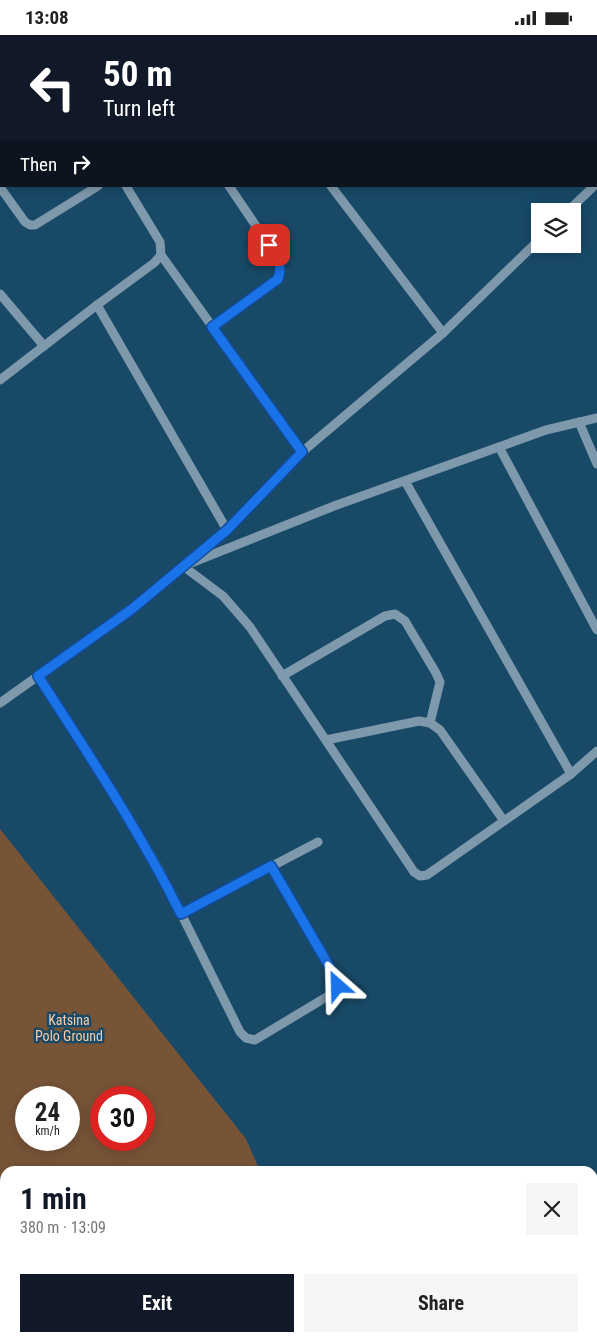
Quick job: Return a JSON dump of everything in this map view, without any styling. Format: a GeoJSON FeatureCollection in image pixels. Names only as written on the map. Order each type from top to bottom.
{"type":"FeatureCollection","features":[{"type":"Feature","properties":{"kind":"street"},"geometry":{"type":"LineString","coordinates":[[0,187],[25,222],[35,225],[96,187]]}},
{"type":"Feature","properties":{"kind":"street"},"geometry":{"type":"LineString","coordinates":[[127,187],[160,242],[161,255],[302,452]]}},
{"type":"Feature","properties":{"kind":"street"},"geometry":{"type":"LineString","coordinates":[[212,327],[278,279],[281,271],[279,260],[230,187]]}},
{"type":"Feature","properties":{"kind":"street"},"geometry":{"type":"LineString","coordinates":[[332,187],[443,333]]}},
{"type":"Feature","properties":{"kind":"street"},"geometry":{"type":"LineString","coordinates":[[577,203],[594,187]]}},
{"type":"Feature","properties":{"kind":"street"},"geometry":{"type":"LineString","coordinates":[[0,703],[132,609],[227,530],[302,452],[443,333],[531,248]]}},
{"type":"Feature","properties":{"kind":"street"},"geometry":{"type":"LineString","coordinates":[[0,380],[96,305],[154,263],[161,255]]}},
{"type":"Feature","properties":{"kind":"street"},"geometry":{"type":"LineString","coordinates":[[0,295],[44,346]]}},
{"type":"Feature","properties":{"kind":"street"},"geometry":{"type":"LineString","coordinates":[[96,305],[227,530]]}},
{"type":"Feature","properties":{"kind":"street"},"geometry":{"type":"LineString","coordinates":[[183,566],[334,506],[499,447],[546,431],[597,418]]}},
{"type":"Feature","properties":{"kind":"street"},"geometry":{"type":"LineString","coordinates":[[579,422],[597,464]]}},
{"type":"Feature","properties":{"kind":"street"},"geometry":{"type":"LineString","coordinates":[[499,447],[597,630]]}},
{"type":"Feature","properties":{"kind":"street"},"geometry":{"type":"LineString","coordinates":[[405,481],[571,774]]}},
{"type":"Feature","properties":{"kind":"street"},"geometry":{"type":"LineString","coordinates":[[183,566],[223,596],[250,627],[414,872],[420,876],[427,875],[571,774],[597,751]]}},
{"type":"Feature","properties":{"kind":"street"},"geometry":{"type":"LineString","coordinates":[[282,676],[385,616],[395,614],[405,621],[440,682],[430,723]]}},
{"type":"Feature","properties":{"kind":"street"},"geometry":{"type":"LineString","coordinates":[[38,676],[125,811],[159,869],[240,1032],[246,1038],[255,1039],[333,993],[338,986],[336,978],[271,866]]}},
{"type":"Feature","properties":{"kind":"street"},"geometry":{"type":"LineString","coordinates":[[326,740],[419,721],[430,723],[440,730],[504,821]]}},
{"type":"Feature","properties":{"kind":"street"},"geometry":{"type":"LineString","coordinates":[[181,914],[318,842]]}},
{"type":"Feature","properties":{"kind":"green space","name":"Katsina Polo Ground"},"geometry":{"type":"Polygon","coordinates":[[[0,829],[246,1139],[258,1166],[0,1166],[0,829]]]}},
{"type":"Feature","properties":{"kind":"route"},"geometry":{"type":"LineString","coordinates":[[269,245],[279,260],[281,271],[278,279],[212,327],[302,452],[227,530],[132,609],[38,676],[125,811],[159,869],[181,914],[271,866],[336,978],[338,986]]}}]}
